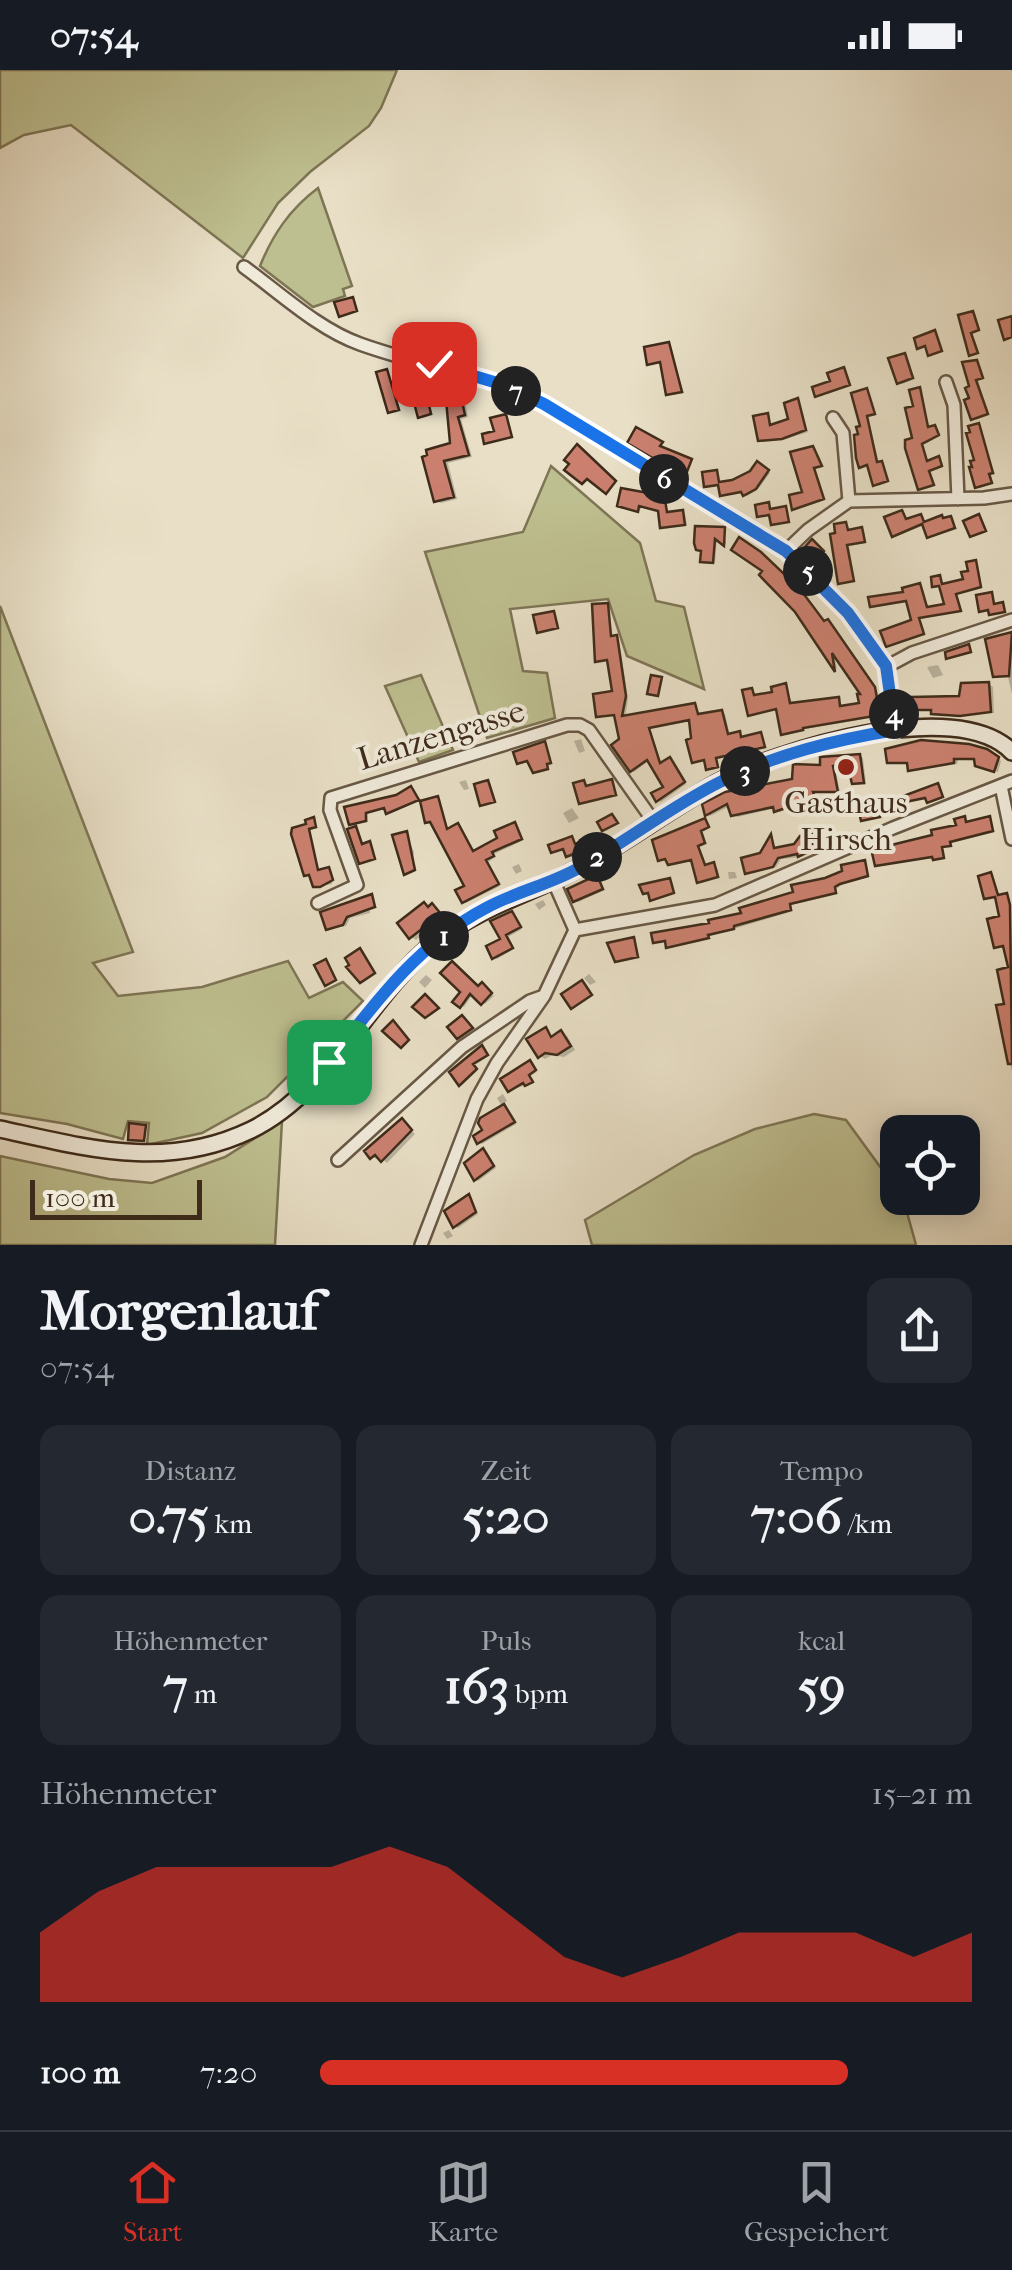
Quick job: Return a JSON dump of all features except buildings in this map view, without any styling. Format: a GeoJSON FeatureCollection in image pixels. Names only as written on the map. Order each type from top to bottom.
{"type":"FeatureCollection","features":[{"type":"Feature","properties":{"kind":"main road"},"geometry":{"type":"LineString","coordinates":[[0,1129],[118,1152],[193,1151],[252,1129],[280,1112],[301,1093],[390,984],[436,941],[483,909],[554,880],[718,782],[806,748],[895,730],[930,727],[970,731],[998,740],[1012,752]]}},
{"type":"Feature","properties":{"kind":"street"},"geometry":{"type":"LineString","coordinates":[[244,268],[324,325],[359,344],[504,385],[544,404],[786,551],[848,613],[886,666],[895,730]]}},
{"type":"Feature","properties":{"kind":"street"},"geometry":{"type":"LineString","coordinates":[[946,382],[954,404],[958,499]]}},
{"type":"Feature","properties":{"kind":"street"},"geometry":{"type":"LineString","coordinates":[[834,418],[843,433],[849,500]]}},
{"type":"Feature","properties":{"kind":"street"},"geometry":{"type":"LineString","coordinates":[[786,551],[849,500],[958,499],[1012,494]]}},
{"type":"Feature","properties":{"kind":"street"},"geometry":{"type":"LineString","coordinates":[[886,666],[1012,620]]}},
{"type":"Feature","properties":{"kind":"street","name":"Lanzengasse"},"geometry":{"type":"LineString","coordinates":[[318,903],[357,886],[330,810],[331,798],[567,725],[580,725],[588,730],[654,822]]}},
{"type":"Feature","properties":{"kind":"street"},"geometry":{"type":"LineString","coordinates":[[576,930],[715,905],[1006,784],[1012,839]]}},
{"type":"Feature","properties":{"kind":"street"},"geometry":{"type":"LineString","coordinates":[[421,1245],[477,1100],[544,996],[576,930],[554,880]]}},
{"type":"Feature","properties":{"kind":"street"},"geometry":{"type":"LineString","coordinates":[[338,1160],[462,1047],[530,1001],[544,996]]}},
{"type":"Feature","properties":{"kind":"green space"},"geometry":{"type":"Polygon","coordinates":[[[0,70],[397,70],[369,126],[278,203],[243,258],[71,125],[24,135],[0,148],[0,70]]]}},
{"type":"Feature","properties":{"kind":"green space"},"geometry":{"type":"Polygon","coordinates":[[[318,188],[352,286],[343,289],[345,296],[313,307],[260,266],[283,223],[318,188]]]}},
{"type":"Feature","properties":{"kind":"green space"},"geometry":{"type":"Polygon","coordinates":[[[551,466],[640,543],[656,601],[684,607],[704,689],[627,656],[608,599],[510,609],[523,671],[547,673],[555,718],[487,738],[425,552],[523,532],[551,466]]]}},
{"type":"Feature","properties":{"kind":"green space"},"geometry":{"type":"Polygon","coordinates":[[[0,606],[133,952],[93,963],[118,996],[202,987],[288,961],[309,998],[343,982],[363,1001],[267,1097],[202,1133],[147,1145],[149,1123],[128,1121],[123,1139],[67,1124],[0,1113],[0,606]]]}},
{"type":"Feature","properties":{"kind":"green space"},"geometry":{"type":"Polygon","coordinates":[[[421,675],[453,750],[419,762],[385,686],[421,675]]]}},
{"type":"Feature","properties":{"kind":"green space"},"geometry":{"type":"Polygon","coordinates":[[[814,1114],[846,1120],[880,1167],[880,1215],[908,1215],[916,1245],[592,1245],[585,1220],[694,1155],[755,1129],[814,1114]]]}},
{"type":"Feature","properties":{"kind":"green space"},"geometry":{"type":"Polygon","coordinates":[[[282,1121],[275,1245],[0,1245],[0,1156],[109,1179],[152,1183],[225,1157],[282,1121]]]}},
{"type":"Feature","properties":{"kind":"place","name":"Gasthaus Hirsch"},"geometry":{"type":"Point","coordinates":[846,767]}},
{"type":"Feature","properties":{"kind":"route"},"geometry":{"type":"LineString","coordinates":[[329,1062],[390,984],[436,941],[483,909],[577,869],[718,782],[806,748],[895,730],[886,666],[848,613],[786,551],[544,404],[504,385],[434,364]]}}]}
